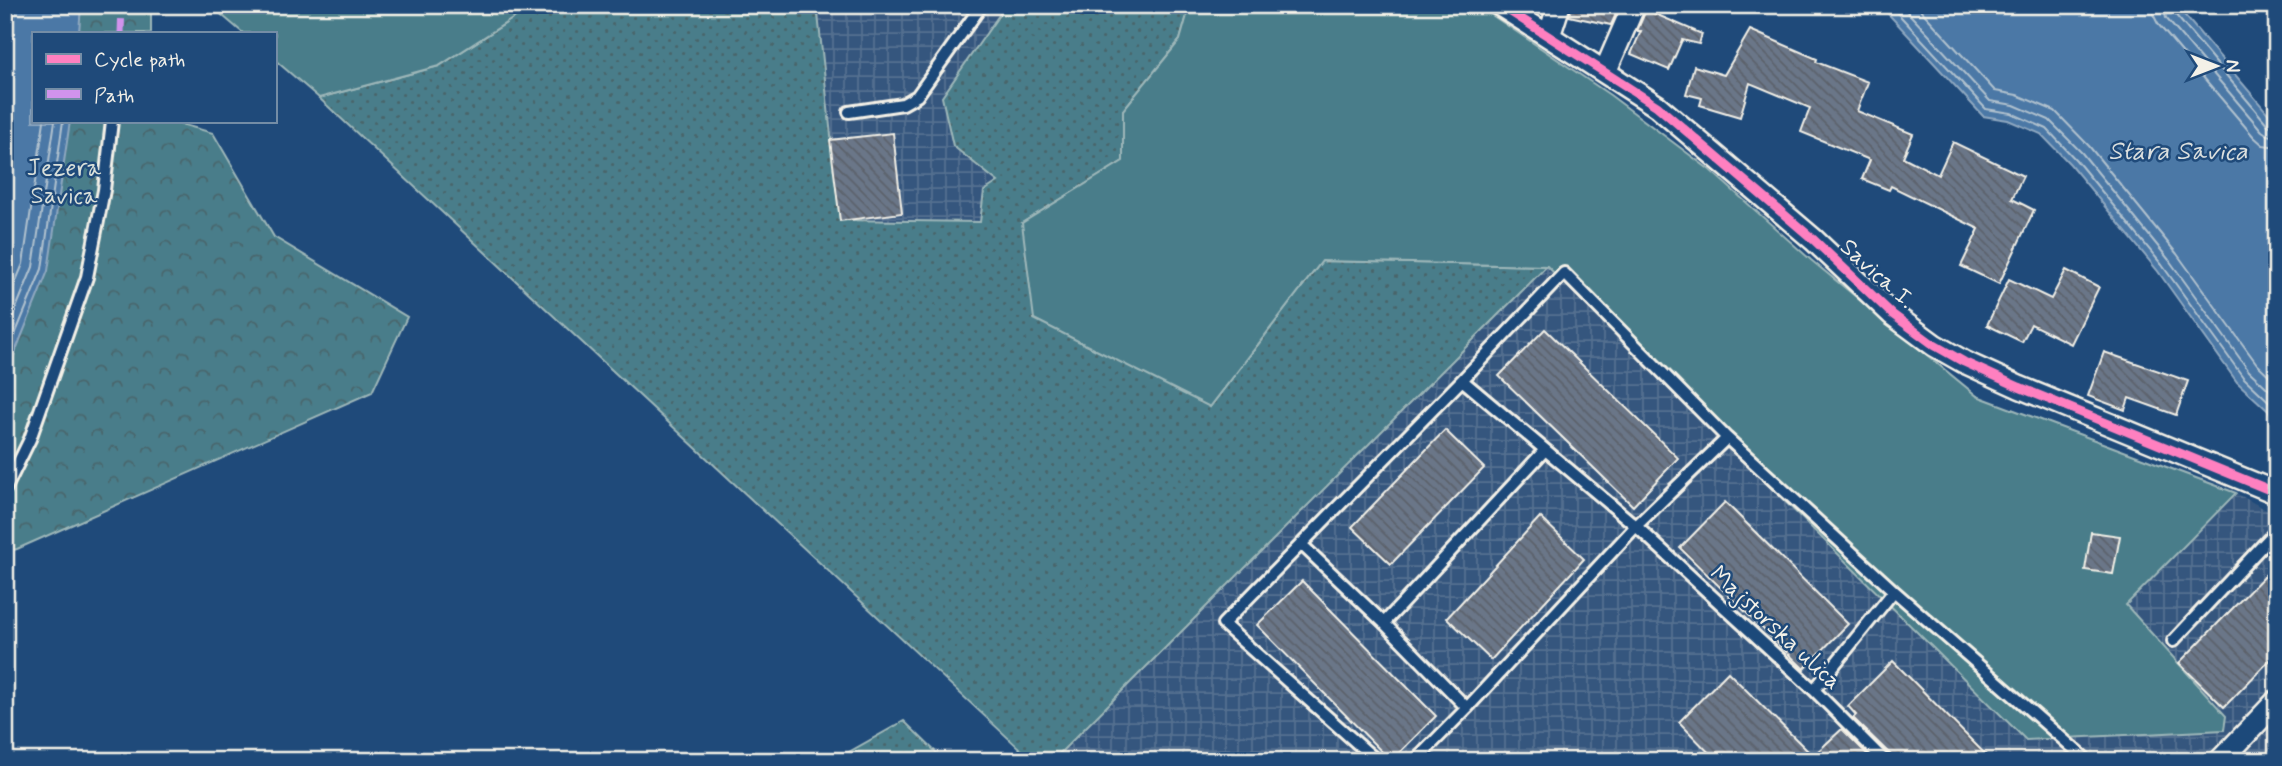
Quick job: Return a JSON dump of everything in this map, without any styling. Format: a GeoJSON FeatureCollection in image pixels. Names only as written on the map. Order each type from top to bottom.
{"type":"FeatureCollection","features":[{"type":"Feature","properties":{"kind":"street","name":"Savica I."},"geometry":{"type":"LineString","coordinates":[[1500,5],[1657,106],[1814,240],[1892,314],[1934,345],[1964,362],[2020,387],[2277,493]]}},
{"type":"Feature","properties":{"kind":"street"},"geometry":{"type":"LineString","coordinates":[[1549,36],[1559,5]]}},
{"type":"Feature","properties":{"kind":"street"},"geometry":{"type":"LineString","coordinates":[[1605,72],[1634,5]]}},
{"type":"Feature","properties":{"kind":"street"},"geometry":{"type":"LineString","coordinates":[[2220,761],[2277,701]]}},
{"type":"Feature","properties":{"kind":"lane"},"geometry":{"type":"LineString","coordinates":[[849,112],[903,104],[918,96],[982,5]]}},
{"type":"Feature","properties":{"kind":"lane"},"geometry":{"type":"LineString","coordinates":[[5,490],[30,439],[87,277],[104,190],[112,122]]}},
{"type":"Feature","properties":{"kind":"lane"},"geometry":{"type":"LineString","coordinates":[[1377,761],[1223,624],[1564,273],[1727,438],[1894,591],[2088,761]]}},
{"type":"Feature","properties":{"kind":"lane","name":"Majstorska ulica"},"geometry":{"type":"LineString","coordinates":[[1462,380],[1636,526],[1814,690],[1885,761]]}},
{"type":"Feature","properties":{"kind":"lane"},"geometry":{"type":"LineString","coordinates":[[1415,761],[1636,526],[1727,438]]}},
{"type":"Feature","properties":{"kind":"lane"},"geometry":{"type":"LineString","coordinates":[[1384,622],[1544,451]]}},
{"type":"Feature","properties":{"kind":"lane"},"geometry":{"type":"LineString","coordinates":[[2173,641],[2277,530]]}},
{"type":"Feature","properties":{"kind":"lane"},"geometry":{"type":"LineString","coordinates":[[1301,544],[1384,622],[1467,708]]}},
{"type":"Feature","properties":{"kind":"lane"},"geometry":{"type":"LineString","coordinates":[[1814,690],[1894,591]]}},
{"type":"Feature","properties":{"kind":"shaded area"},"geometry":{"type":"Polygon","coordinates":[[[817,5],[1122,5],[1022,223],[840,221],[817,5]]]}},
{"type":"Feature","properties":{"kind":"shaded area"},"geometry":{"type":"Polygon","coordinates":[[[1547,266],[2026,740],[2226,716],[2126,605],[2236,493],[2277,516],[2277,761],[1052,761],[1547,266]]]}},
{"type":"Feature","properties":{"kind":"green space","name":"Jezera Savica"},"geometry":{"type":"Polygon","coordinates":[[[5,5],[151,5],[151,32],[32,32],[32,122],[174,122],[213,133],[274,237],[407,317],[372,392],[5,552],[5,5]]]}},
{"type":"Feature","properties":{"kind":"green space"},"geometry":{"type":"Polygon","coordinates":[[[210,5],[534,5],[439,66],[319,98],[276,61],[276,32],[242,32],[210,5]]]}},
{"type":"Feature","properties":{"kind":"green space"},"geometry":{"type":"Polygon","coordinates":[[[534,5],[817,5],[840,220],[980,222],[984,191],[998,182],[953,146],[942,97],[1006,5],[1190,5],[1180,40],[1123,110],[1123,161],[1022,223],[1210,407],[1322,261],[1547,266],[1052,761],[1033,761],[319,98],[439,66],[534,5]]]}},
{"type":"Feature","properties":{"kind":"green space"},"geometry":{"type":"Polygon","coordinates":[[[1190,5],[1482,5],[1486,11],[1610,95],[1710,170],[1811,260],[1977,396],[2236,493],[2126,605],[2226,716],[2224,730],[2026,740],[1547,266],[1322,261],[1210,407],[1034,319],[1022,223],[1123,161],[1123,110],[1180,40],[1190,5]]]}},
{"type":"Feature","properties":{"kind":"green space"},"geometry":{"type":"Polygon","coordinates":[[[904,721],[945,761],[833,761],[904,721]]]}},
{"type":"Feature","properties":{"kind":"water"},"geometry":{"type":"Polygon","coordinates":[[[5,5],[81,5],[79,32],[32,32],[32,122],[70,122],[48,271],[5,377],[5,5]]]}},
{"type":"Feature","properties":{"kind":"water","name":"Stara Savica"},"geometry":{"type":"Polygon","coordinates":[[[1880,5],[2176,5],[2277,124],[2277,419],[2237,382],[2157,270],[2070,164],[2041,134],[2008,120],[1983,116],[1880,5]]]}},
{"type":"Feature","properties":{"kind":"building"},"geometry":{"type":"Polygon","coordinates":[[[1572,5],[1620,5],[1611,25],[1569,16],[1572,5]]]}},
{"type":"Feature","properties":{"kind":"building"},"geometry":{"type":"Polygon","coordinates":[[[1646,10],[1702,34],[1699,44],[1682,40],[1669,70],[1631,54],[1646,10]]]}},
{"type":"Feature","properties":{"kind":"building"},"geometry":{"type":"Polygon","coordinates":[[[1750,30],[1817,59],[1816,62],[1868,82],[1857,111],[1913,134],[1903,157],[1938,175],[1953,142],[2023,176],[2012,199],[2034,210],[1999,284],[1961,266],[1979,229],[1891,186],[1889,190],[1862,179],[1870,160],[1801,132],[1810,108],[1750,83],[1740,117],[1700,105],[1702,98],[1686,94],[1694,66],[1724,75],[1750,30]]]}},
{"type":"Feature","properties":{"kind":"building"},"geometry":{"type":"Polygon","coordinates":[[[893,133],[902,213],[840,221],[830,140],[893,133]]]}},
{"type":"Feature","properties":{"kind":"building"},"geometry":{"type":"Polygon","coordinates":[[[2066,270],[2099,287],[2071,344],[2031,324],[2022,342],[1987,325],[2009,279],[2051,299],[2066,270]]]}},
{"type":"Feature","properties":{"kind":"building"},"geometry":{"type":"Polygon","coordinates":[[[1545,329],[1678,458],[1633,506],[1499,376],[1545,329]]]}},
{"type":"Feature","properties":{"kind":"building"},"geometry":{"type":"Polygon","coordinates":[[[2104,352],[2188,381],[2176,415],[2129,398],[2125,410],[2088,396],[2104,352]]]}},
{"type":"Feature","properties":{"kind":"building"},"geometry":{"type":"Polygon","coordinates":[[[1445,430],[1484,468],[1391,564],[1352,527],[1445,430]]]}},
{"type":"Feature","properties":{"kind":"building"},"geometry":{"type":"Polygon","coordinates":[[[1725,502],[1848,624],[1804,669],[1680,548],[1725,502]]]}},
{"type":"Feature","properties":{"kind":"building"},"geometry":{"type":"Polygon","coordinates":[[[1540,517],[1584,559],[1491,660],[1447,618],[1540,517]]]}},
{"type":"Feature","properties":{"kind":"building"},"geometry":{"type":"Polygon","coordinates":[[[2091,532],[2120,536],[2113,574],[2085,570],[2091,532]]]}},
{"type":"Feature","properties":{"kind":"building"},"geometry":{"type":"Polygon","coordinates":[[[2277,563],[2277,653],[2224,707],[2179,663],[2277,563]]]}},
{"type":"Feature","properties":{"kind":"building"},"geometry":{"type":"Polygon","coordinates":[[[1302,581],[1436,716],[1391,761],[1257,625],[1302,581]]]}},
{"type":"Feature","properties":{"kind":"building"},"geometry":{"type":"Polygon","coordinates":[[[1893,661],[1992,761],[1893,761],[1891,755],[1853,718],[1856,715],[1848,706],[1893,661]]]}},
{"type":"Feature","properties":{"kind":"building"},"geometry":{"type":"Polygon","coordinates":[[[1728,672],[1813,756],[1842,729],[1874,761],[1717,761],[1679,722],[1728,672]]]}},
{"type":"Feature","properties":{"kind":"marked path"},"geometry":{"type":"LineString","coordinates":[[121,32],[122,5]]}},
{"type":"Feature","properties":{"kind":"cycle path"},"geometry":{"type":"LineString","coordinates":[[1500,5],[1657,106],[1814,240],[1892,314],[1934,345],[2019,387],[2277,493]]}}]}
